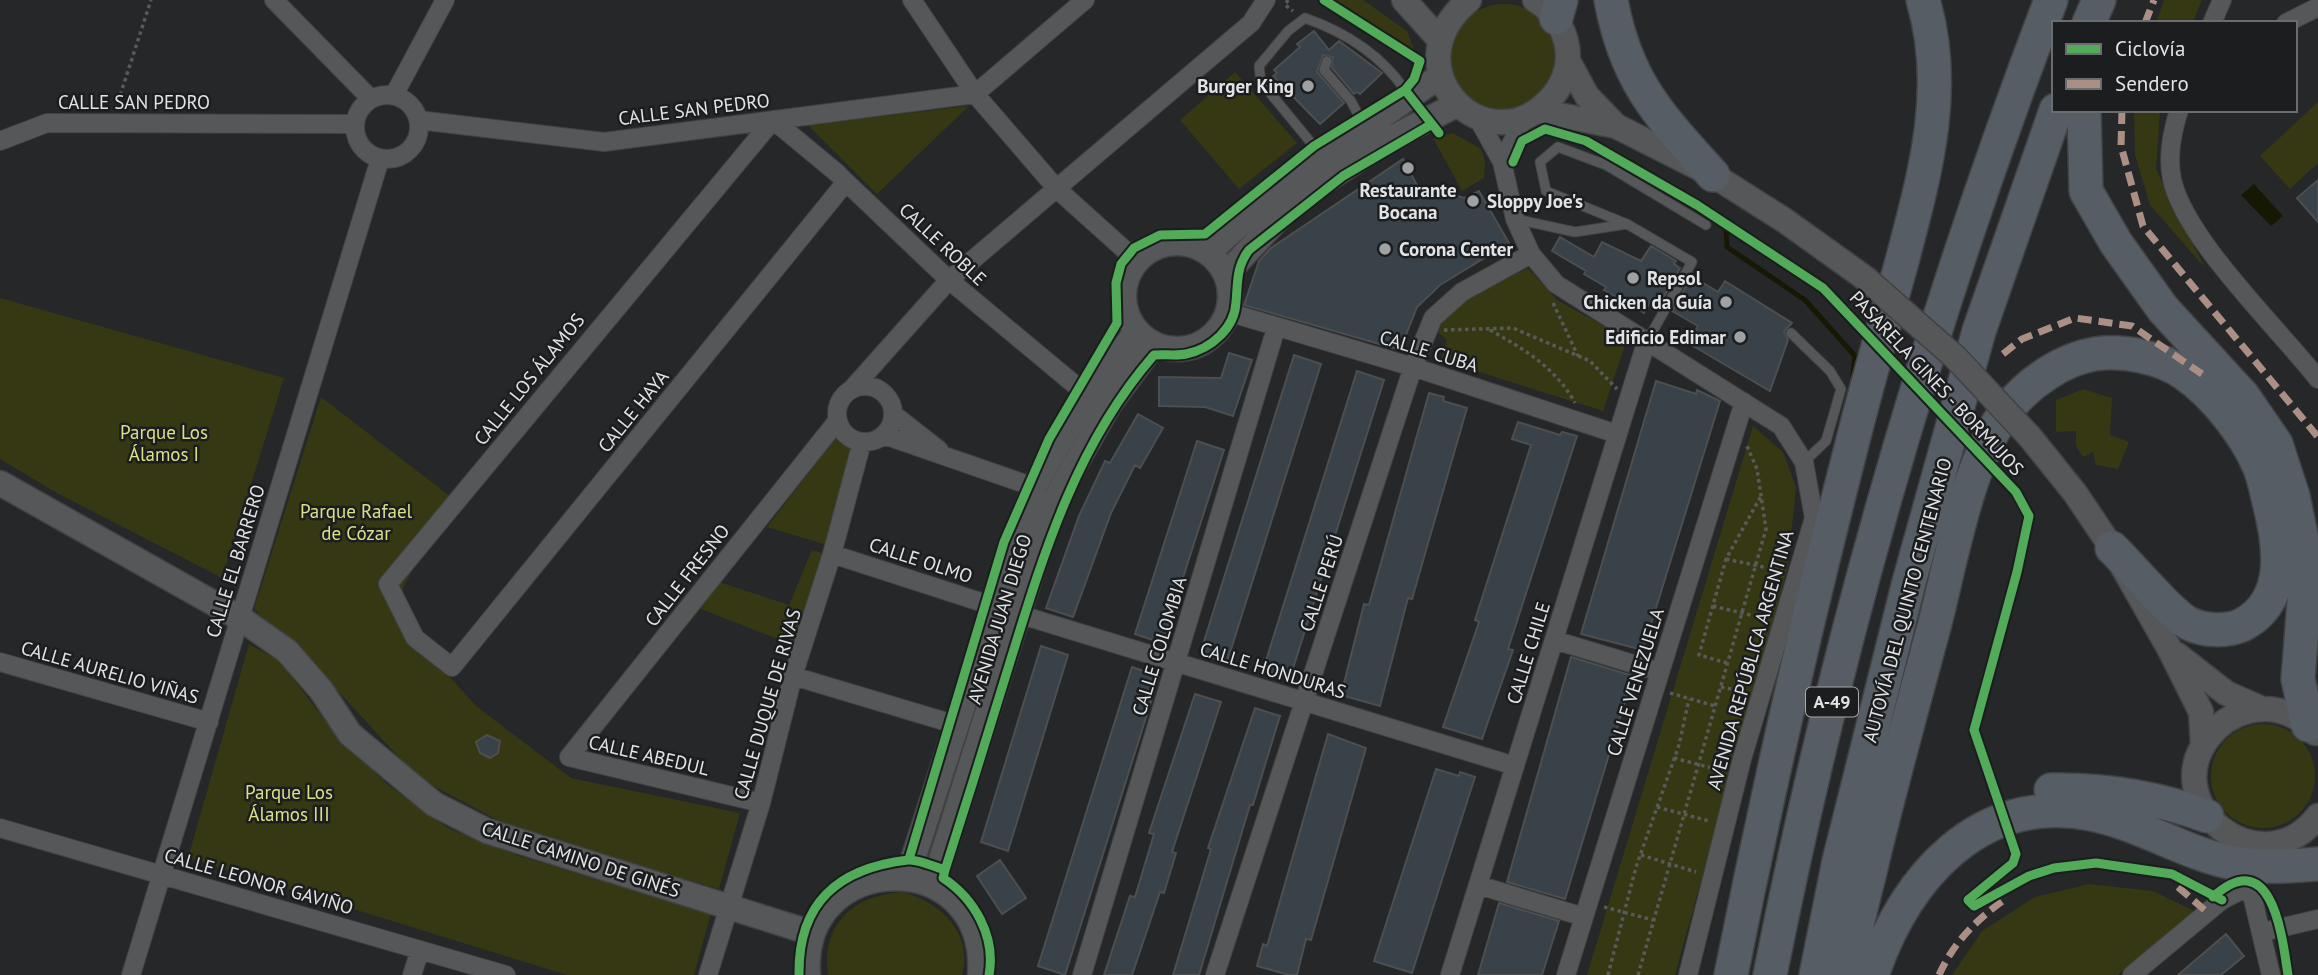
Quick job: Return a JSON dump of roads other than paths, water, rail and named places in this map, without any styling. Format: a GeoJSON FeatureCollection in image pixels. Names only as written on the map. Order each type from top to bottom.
{"type":"FeatureCollection","features":[{"type":"Feature","properties":{"kind":"highway"},"geometry":{"type":"LineString","coordinates":[[1611,0],[1617,34],[1628,64],[1651,104],[1713,175]]}},
{"type":"Feature","properties":{"kind":"highway"},"geometry":{"type":"LineString","coordinates":[[1731,975],[1754,863],[1850,449],[1932,141],[1937,87],[1930,24],[1923,0]]}},
{"type":"Feature","properties":{"kind":"highway","name":"A-49"},"geometry":{"type":"LineString","coordinates":[[1770,975],[1832,702],[1903,430],[1968,227],[2050,0]]}},
{"type":"Feature","properties":{"kind":"highway"},"geometry":{"type":"LineString","coordinates":[[2091,21],[2099,0]]}},
{"type":"Feature","properties":{"kind":"highway"},"geometry":{"type":"LineString","coordinates":[[2107,21],[2112,0]]}},
{"type":"Feature","properties":{"kind":"highway","name":"AUTOVÍA DEL QUINTO CENTENARIO"},"geometry":{"type":"LineString","coordinates":[[1816,975],[1839,861],[1909,582],[1979,331],[2055,112]]}},
{"type":"Feature","properties":{"kind":"highway"},"geometry":{"type":"LineString","coordinates":[[2084,112],[2086,191],[2116,243],[2164,309],[2243,396],[2276,444],[2293,496],[2307,564],[2298,679],[2313,731]]}},
{"type":"Feature","properties":{"kind":"highway"},"geometry":{"type":"LineString","coordinates":[[1847,975],[1890,789],[1970,488],[1991,436],[2006,411],[2026,390],[2059,366],[2093,354],[2126,353],[2158,361],[2183,372],[2203,389],[2234,426],[2259,466],[2275,524],[2277,577],[2266,606],[2253,619],[2234,629],[2202,628],[2185,622],[2112,548]]}},
{"type":"Feature","properties":{"kind":"highway"},"geometry":{"type":"LineString","coordinates":[[1858,975],[1862,956],[1885,900],[1908,861],[1945,827],[1986,803],[2023,793],[2053,790],[2116,792],[2156,798],[2207,816]]}},
{"type":"Feature","properties":{"kind":"highway"},"geometry":{"type":"LineString","coordinates":[[1872,975],[1896,915],[1939,860],[1972,834],[1996,823],[2032,813],[2069,812],[2115,820],[2235,863],[2282,866],[2318,864]]}},
{"type":"Feature","properties":{"kind":"street"},"geometry":{"type":"LineString","coordinates":[[274,0],[371,99]]}},
{"type":"Feature","properties":{"kind":"street"},"geometry":{"type":"LineString","coordinates":[[912,0],[975,94],[1057,189],[1137,261]]}},
{"type":"Feature","properties":{"kind":"street"},"geometry":{"type":"LineString","coordinates":[[975,94],[1085,0]]}},
{"type":"Feature","properties":{"kind":"street"},"geometry":{"type":"LineString","coordinates":[[1034,487],[884,435],[862,442],[846,435],[838,420],[840,403],[949,281],[1256,19],[1266,0]]}},
{"type":"Feature","properties":{"kind":"street"},"geometry":{"type":"LineString","coordinates":[[1404,0],[1439,39]]}},
{"type":"Feature","properties":{"kind":"street"},"geometry":{"type":"LineString","coordinates":[[1468,0],[1450,17],[1439,39],[1437,58],[1440,76],[1468,110]]}},
{"type":"Feature","properties":{"kind":"street"},"geometry":{"type":"LineString","coordinates":[[2213,21],[2222,0]]}},
{"type":"Feature","properties":{"kind":"street"},"geometry":{"type":"LineString","coordinates":[[394,95],[443,1]]}},
{"type":"Feature","properties":{"kind":"street"},"geometry":{"type":"LineString","coordinates":[[1226,274],[1295,201],[1388,140],[1468,110],[1510,121],[1532,114],[1553,98],[1563,80],[1568,61],[1567,46],[1551,6]]}},
{"type":"Feature","properties":{"kind":"street"},"geometry":{"type":"LineString","coordinates":[[2290,21],[2318,7]]}},
{"type":"Feature","properties":{"kind":"street"},"geometry":{"type":"LineString","coordinates":[[1568,61],[1587,96],[1616,126]]}},
{"type":"Feature","properties":{"kind":"street"},"geometry":{"type":"LineString","coordinates":[[1208,253],[1284,184],[1440,76]]}},
{"type":"Feature","properties":{"kind":"street","name":"CALLE SAN PEDRO"},"geometry":{"type":"LineString","coordinates":[[418,120],[604,142],[975,94]]}},
{"type":"Feature","properties":{"kind":"street"},"geometry":{"type":"LineString","coordinates":[[394,95],[407,102],[418,120],[415,142],[408,150],[380,159],[361,145],[355,124],[362,106],[371,99],[394,95]]}},
{"type":"Feature","properties":{"kind":"street","name":"AVENIDA REPÚBLICA ARGENTINA"},"geometry":{"type":"LineString","coordinates":[[1468,110],[1502,162],[1515,219],[1531,254],[1556,284],[1781,426],[1804,462],[1814,518],[1738,774],[1688,975]]}},
{"type":"Feature","properties":{"kind":"street"},"geometry":{"type":"LineString","coordinates":[[2178,112],[2171,136],[2172,180],[2193,227],[2318,379]]}},
{"type":"Feature","properties":{"kind":"street"},"geometry":{"type":"LineString","coordinates":[[1532,114],[1616,126],[1713,175],[1784,220],[1865,278],[1956,358],[2030,438],[2075,493],[2112,548],[2169,648],[2201,712],[2203,745]]}},
{"type":"Feature","properties":{"kind":"street"},"geometry":{"type":"LineString","coordinates":[[1502,162],[1532,114]]}},
{"type":"Feature","properties":{"kind":"street","name":"CALLE ROBLE"},"geometry":{"type":"LineString","coordinates":[[773,120],[846,182],[949,281],[1087,395]]}},
{"type":"Feature","properties":{"kind":"street","name":"CALLE LOS ÁLAMOS"},"geometry":{"type":"LineString","coordinates":[[452,667],[415,638],[388,584],[773,120]]}},
{"type":"Feature","properties":{"kind":"street","name":"CALLE SAN PEDRO"},"geometry":{"type":"LineString","coordinates":[[0,141],[47,122],[355,124]]}},
{"type":"Feature","properties":{"kind":"street","name":"CALLE EL BARRERO"},"geometry":{"type":"LineString","coordinates":[[131,975],[380,159]]}},
{"type":"Feature","properties":{"kind":"street","name":"CALLE HAYA"},"geometry":{"type":"LineString","coordinates":[[452,667],[846,182]]}},
{"type":"Feature","properties":{"kind":"street"},"geometry":{"type":"LineString","coordinates":[[1183,243],[1208,253],[1226,274],[1230,291],[1228,312],[1213,335],[1194,346],[1176,349],[1146,337],[1129,318],[1124,298],[1128,277],[1137,261],[1150,251],[1167,244],[1183,243]]}},
{"type":"Feature","properties":{"kind":"street","name":"CALLE PERÚ"},"geometry":{"type":"LineString","coordinates":[[1215,975],[1413,367],[1433,318],[1462,292],[1531,254]]}},
{"type":"Feature","properties":{"kind":"street","name":"CALLE CUBA"},"geometry":{"type":"LineString","coordinates":[[1228,312],[1413,367],[1617,433]]}},
{"type":"Feature","properties":{"kind":"street","name":"CALLE COLOMBIA"},"geometry":{"type":"LineString","coordinates":[[1082,975],[1276,328]]}},
{"type":"Feature","properties":{"kind":"street","name":"AVENIDA JUAN DIEGO"},"geometry":{"type":"LineString","coordinates":[[933,885],[1007,610],[1034,487],[1087,395],[1146,337]]}},
{"type":"Feature","properties":{"kind":"street","name":"AVENIDA JUAN DIEGO"},"geometry":{"type":"LineString","coordinates":[[907,878],[957,725],[1054,501],[1146,337]]}},
{"type":"Feature","properties":{"kind":"street","name":"CALLE CHILE"},"geometry":{"type":"LineString","coordinates":[[1450,975],[1646,343]]}},
{"type":"Feature","properties":{"kind":"street"},"geometry":{"type":"LineString","coordinates":[[851,390],[875,388],[888,398],[893,414],[950,459]]}},
{"type":"Feature","properties":{"kind":"street","name":"CALLE VENEZUELA"},"geometry":{"type":"LineString","coordinates":[[1566,975],[1744,402]]}},
{"type":"Feature","properties":{"kind":"street"},"geometry":{"type":"LineString","coordinates":[[884,435],[893,414]]}},
{"type":"Feature","properties":{"kind":"street","name":"CALLE FRESNO"},"geometry":{"type":"LineString","coordinates":[[569,757],[838,420]]}},
{"type":"Feature","properties":{"kind":"street","name":"CALLE DUQUE DE RIVAS"},"geometry":{"type":"LineString","coordinates":[[708,975],[761,803],[793,676],[832,554],[862,442]]}},
{"type":"Feature","properties":{"kind":"street","name":"CALLE CAMINO DE GINÉS"},"geometry":{"type":"LineString","coordinates":[[0,483],[240,618],[287,651],[321,690],[350,734],[434,804],[487,831],[812,933]]}},
{"type":"Feature","properties":{"kind":"street","name":"CALLE OLMO"},"geometry":{"type":"LineString","coordinates":[[832,554],[1007,610]]}},
{"type":"Feature","properties":{"kind":"street","name":"CALLE HONDURAS"},"geometry":{"type":"LineString","coordinates":[[1007,610],[1515,766]]}},
{"type":"Feature","properties":{"kind":"street"},"geometry":{"type":"LineString","coordinates":[[1554,640],[1660,672]]}},
{"type":"Feature","properties":{"kind":"street"},"geometry":{"type":"LineString","coordinates":[[2169,648],[2226,693],[2260,708],[2286,712],[2313,731]]}},
{"type":"Feature","properties":{"kind":"street","name":"CALLE AURELIO VIÑAS"},"geometry":{"type":"LineString","coordinates":[[0,662],[209,722]]}},
{"type":"Feature","properties":{"kind":"street"},"geometry":{"type":"LineString","coordinates":[[793,676],[957,725]]}},
{"type":"Feature","properties":{"kind":"street"},"geometry":{"type":"LineString","coordinates":[[2260,708],[2237,714],[2217,726],[2203,745],[2195,769],[2197,794],[2207,816],[2234,838],[2250,844],[2284,841],[2309,832],[2318,816]]}},
{"type":"Feature","properties":{"kind":"street","name":"CALLE ABEDUL"},"geometry":{"type":"LineString","coordinates":[[569,757],[761,803]]}},
{"type":"Feature","properties":{"kind":"street","name":"CALLE LEONOR GAVIÑO"},"geometry":{"type":"LineString","coordinates":[[0,828],[506,975]]}},
{"type":"Feature","properties":{"kind":"street"},"geometry":{"type":"LineString","coordinates":[[808,975],[807,955],[812,933],[828,906],[858,884],[888,876],[933,885],[957,900],[974,927],[979,942],[980,975]]}},
{"type":"Feature","properties":{"kind":"street"},"geometry":{"type":"LineString","coordinates":[[1478,885],[1586,910]]}},
{"type":"Feature","properties":{"kind":"street"},"geometry":{"type":"LineString","coordinates":[[2132,975],[2222,900],[2245,888],[2251,891],[2263,932],[2271,975]]}},
{"type":"Feature","properties":{"kind":"street"},"geometry":{"type":"LineString","coordinates":[[2263,932],[2318,919]]}},
{"type":"Feature","properties":{"kind":"street"},"geometry":{"type":"LineString","coordinates":[[412,975],[420,950]]}},
{"type":"Feature","properties":{"kind":"lane"},"geometry":{"type":"LineString","coordinates":[[1324,157],[1261,82],[1259,66],[1288,31],[1306,18],[1340,30],[1392,71],[1405,90]]}},
{"type":"Feature","properties":{"kind":"lane"},"geometry":{"type":"LineString","coordinates":[[1327,61],[1324,70],[1351,101],[1366,129]]}},
{"type":"Feature","properties":{"kind":"lane"},"geometry":{"type":"LineString","coordinates":[[1646,343],[1692,262],[1627,225],[1546,191],[1540,162],[1558,147],[1606,164],[1706,225]]}},
{"type":"Feature","properties":{"kind":"lane"},"geometry":{"type":"LineString","coordinates":[[1515,219],[1575,232],[1627,225]]}},
{"type":"Feature","properties":{"kind":"lane"},"geometry":{"type":"LineString","coordinates":[[1791,333],[1830,371],[1841,389],[1826,442],[1804,462]]}},
{"type":"Feature","properties":{"kind":"waterway"},"geometry":{"type":"LineString","coordinates":[[1726,230],[1727,247],[1805,300],[1855,356],[1853,376]]}},
{"type":"Feature","properties":{"kind":"place","name":"Burger King"},"geometry":{"type":"Point","coordinates":[1308,86]}},
{"type":"Feature","properties":{"kind":"place","name":"Restaurante Bocana"},"geometry":{"type":"Point","coordinates":[1408,168]}},
{"type":"Feature","properties":{"kind":"place","name":"Sloppy Joe's"},"geometry":{"type":"Point","coordinates":[1473,201]}},
{"type":"Feature","properties":{"kind":"place","name":"Corona Center"},"geometry":{"type":"Point","coordinates":[1385,249]}},
{"type":"Feature","properties":{"kind":"place","name":"Repsol"},"geometry":{"type":"Point","coordinates":[1633,278]}},
{"type":"Feature","properties":{"kind":"place","name":"Chicken da Guía"},"geometry":{"type":"Point","coordinates":[1726,302]}},
{"type":"Feature","properties":{"kind":"place","name":"Edificio Edimar"},"geometry":{"type":"Point","coordinates":[1740,337]}},
{"type":"Feature","properties":{"kind":"park label","name":"Parque Los Álamos I"},"geometry":{"type":"Point","coordinates":[164,443]}},
{"type":"Feature","properties":{"kind":"park label","name":"Parque Rafael de Cózar"},"geometry":{"type":"Point","coordinates":[356,522]}},
{"type":"Feature","properties":{"kind":"park label","name":"Parque Los Álamos III"},"geometry":{"type":"Point","coordinates":[289,803]}}]}
